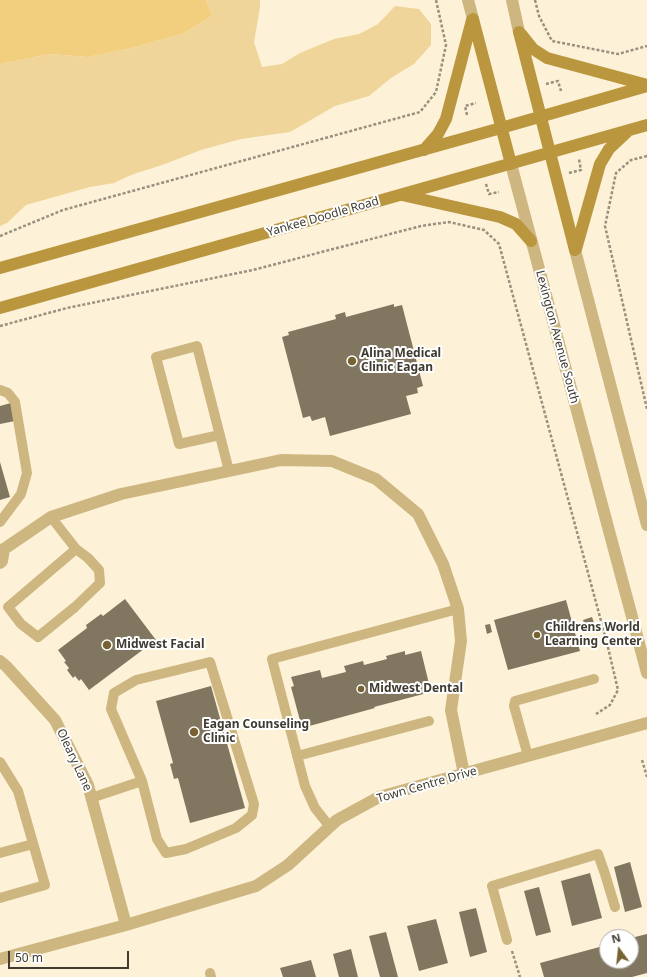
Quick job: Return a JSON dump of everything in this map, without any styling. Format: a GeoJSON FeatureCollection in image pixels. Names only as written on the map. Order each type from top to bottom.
{"type":"FeatureCollection","features":[{"type":"Feature","properties":{"kind":"main road","name":"Lexington Avenue South"},"geometry":{"type":"LineString","coordinates":[[473,19],[511,164]]}},
{"type":"Feature","properties":{"kind":"main road"},"geometry":{"type":"LineString","coordinates":[[424,150],[438,134],[446,118],[473,19]]}},
{"type":"Feature","properties":{"kind":"main road"},"geometry":{"type":"LineString","coordinates":[[520,32],[533,48],[547,58],[647,86]]}},
{"type":"Feature","properties":{"kind":"main road"},"geometry":{"type":"LineString","coordinates":[[520,32],[540,117],[575,250]]}},
{"type":"Feature","properties":{"kind":"main road"},"geometry":{"type":"LineString","coordinates":[[0,268],[424,150],[647,86]]}},
{"type":"Feature","properties":{"kind":"main road","name":"Yankee Doodle Road"},"geometry":{"type":"LineString","coordinates":[[0,308],[647,125]]}},
{"type":"Feature","properties":{"kind":"main road"},"geometry":{"type":"LineString","coordinates":[[575,250],[600,164],[610,149],[628,131]]}},
{"type":"Feature","properties":{"kind":"main road"},"geometry":{"type":"LineString","coordinates":[[401,195],[500,217],[516,224],[531,241]]}},
{"type":"Feature","properties":{"kind":"street","name":"Lexington Avenue South"},"geometry":{"type":"LineString","coordinates":[[468,0],[473,19]]}},
{"type":"Feature","properties":{"kind":"street"},"geometry":{"type":"LineString","coordinates":[[512,0],[520,32]]}},
{"type":"Feature","properties":{"kind":"street","name":"Lexington Avenue South"},"geometry":{"type":"LineString","coordinates":[[511,164],[647,673]]}},
{"type":"Feature","properties":{"kind":"street"},"geometry":{"type":"LineString","coordinates":[[575,250],[647,525]]}},
{"type":"Feature","properties":{"kind":"street"},"geometry":{"type":"LineString","coordinates":[[0,564],[2,561],[1,547],[51,517],[121,494],[281,460],[332,461],[376,479],[418,514],[444,564],[458,609],[461,641],[451,710],[464,774]]}},
{"type":"Feature","properties":{"kind":"street","name":"Oleary Lane"},"geometry":{"type":"LineString","coordinates":[[1,664],[55,720],[88,785],[126,925]]}},
{"type":"Feature","properties":{"kind":"street","name":"Town Centre Drive"},"geometry":{"type":"LineString","coordinates":[[0,959],[126,925],[256,886],[288,865],[337,820],[380,797],[647,723]]}},
{"type":"Feature","properties":{"kind":"lane"},"geometry":{"type":"LineString","coordinates":[[220,435],[179,444],[156,357],[197,346],[220,435],[229,471]]}},
{"type":"Feature","properties":{"kind":"lane"},"geometry":{"type":"LineString","coordinates":[[0,390],[8,393],[15,402],[27,473],[21,494],[0,522]]}},
{"type":"Feature","properties":{"kind":"lane"},"geometry":{"type":"LineString","coordinates":[[51,517],[76,549],[88,558],[99,570],[100,583],[75,607],[38,637],[21,624],[8,607],[76,549]]}},
{"type":"Feature","properties":{"kind":"lane"},"geometry":{"type":"LineString","coordinates":[[330,827],[315,808],[305,786],[272,660],[458,609]]}},
{"type":"Feature","properties":{"kind":"lane"},"geometry":{"type":"LineString","coordinates":[[210,662],[254,804],[252,815],[236,828],[186,849],[166,853],[157,839],[142,781],[111,709],[114,693],[136,680],[210,662]]}},
{"type":"Feature","properties":{"kind":"lane"},"geometry":{"type":"LineString","coordinates":[[528,756],[514,706],[515,701],[594,679]]}},
{"type":"Feature","properties":{"kind":"lane"},"geometry":{"type":"LineString","coordinates":[[297,756],[429,721]]}},
{"type":"Feature","properties":{"kind":"lane"},"geometry":{"type":"LineString","coordinates":[[0,762],[18,791],[45,885],[0,898]]}},
{"type":"Feature","properties":{"kind":"lane"},"geometry":{"type":"LineString","coordinates":[[91,798],[142,781]]}},
{"type":"Feature","properties":{"kind":"lane"},"geometry":{"type":"LineString","coordinates":[[0,853],[33,844]]}},
{"type":"Feature","properties":{"kind":"lane"},"geometry":{"type":"LineString","coordinates":[[509,943],[492,886],[598,854],[615,906]]}},
{"type":"Feature","properties":{"kind":"path"},"geometry":{"type":"LineString","coordinates":[[0,236],[63,210],[420,112],[436,92],[446,45],[436,0]]}},
{"type":"Feature","properties":{"kind":"path"},"geometry":{"type":"LineString","coordinates":[[535,0],[539,16],[552,41],[618,54],[647,46]]}},
{"type":"Feature","properties":{"kind":"path"},"geometry":{"type":"LineString","coordinates":[[546,84],[558,81],[560,91]]}},
{"type":"Feature","properties":{"kind":"path"},"geometry":{"type":"LineString","coordinates":[[467,115],[465,106],[476,103]]}},
{"type":"Feature","properties":{"kind":"path"},"geometry":{"type":"LineString","coordinates":[[647,156],[631,160],[616,173],[605,226],[647,409]]}},
{"type":"Feature","properties":{"kind":"path"},"geometry":{"type":"LineString","coordinates":[[569,173],[581,170],[578,158]]}},
{"type":"Feature","properties":{"kind":"path"},"geometry":{"type":"LineString","coordinates":[[486,183],[489,194],[500,192]]}},
{"type":"Feature","properties":{"kind":"path"},"geometry":{"type":"LineString","coordinates":[[0,326],[67,308],[253,270],[421,226],[449,222],[484,230],[499,244],[607,643],[618,690],[610,705],[596,714]]}},
{"type":"Feature","properties":{"kind":"path"},"geometry":{"type":"LineString","coordinates":[[642,760],[647,777]]}},
{"type":"Feature","properties":{"kind":"path"},"geometry":{"type":"LineString","coordinates":[[509,943],[520,977]]}},
{"type":"Feature","properties":{"kind":"shaded area"},"geometry":{"type":"Polygon","coordinates":[[[0,0],[206,0],[212,16],[182,34],[131,48],[88,57],[50,54],[0,64],[0,0]]]}},
{"type":"Feature","properties":{"kind":"shaded area"},"geometry":{"type":"Polygon","coordinates":[[[206,0],[260,0],[254,42],[262,67],[282,64],[300,53],[334,39],[359,34],[378,24],[395,6],[419,9],[431,24],[431,45],[414,64],[391,78],[369,96],[335,106],[290,132],[241,139],[201,150],[131,175],[114,183],[90,187],[26,205],[7,223],[0,226],[0,64],[50,54],[88,57],[131,48],[182,34],[212,16],[206,0]]]}},
{"type":"Feature","properties":{"kind":"building","name":"Alina Medical Clinic Eagan"},"geometry":{"type":"Polygon","coordinates":[[[394,304],[394,307],[402,305],[423,386],[417,388],[418,393],[406,396],[411,414],[330,436],[325,417],[312,421],[310,416],[303,418],[282,337],[289,335],[288,332],[336,319],[335,315],[345,312],[346,317],[394,304]]]}},
{"type":"Feature","properties":{"kind":"building"},"geometry":{"type":"Polygon","coordinates":[[[11,403],[15,421],[0,424],[0,406],[11,403]]]}},
{"type":"Feature","properties":{"kind":"building"},"geometry":{"type":"Polygon","coordinates":[[[0,462],[10,497],[0,500],[0,462]]]}},
{"type":"Feature","properties":{"kind":"building","name":"Midwest Facial"},"geometry":{"type":"Polygon","coordinates":[[[125,599],[156,640],[89,690],[81,679],[79,681],[75,676],[73,678],[67,670],[69,668],[64,662],[66,661],[58,650],[87,628],[86,625],[101,614],[103,616],[125,599]]]}},
{"type":"Feature","properties":{"kind":"building","name":"Childrens World Learning Center"},"geometry":{"type":"Polygon","coordinates":[[[566,600],[580,651],[508,670],[494,620],[566,600]]]}},
{"type":"Feature","properties":{"kind":"building"},"geometry":{"type":"Polygon","coordinates":[[[592,617],[595,626],[586,629],[583,620],[592,617]]]}},
{"type":"Feature","properties":{"kind":"building"},"geometry":{"type":"Polygon","coordinates":[[[490,624],[492,632],[487,634],[485,625],[490,624]]]}},
{"type":"Feature","properties":{"kind":"building","name":"Midwest Dental"},"geometry":{"type":"Polygon","coordinates":[[[405,651],[405,655],[421,651],[431,692],[302,728],[291,687],[294,686],[291,677],[320,670],[322,678],[346,672],[344,666],[363,661],[364,665],[387,659],[386,656],[405,651]]]}},
{"type":"Feature","properties":{"kind":"building","name":"Eagan Counseling Clinic"},"geometry":{"type":"Polygon","coordinates":[[[211,686],[245,808],[190,823],[178,778],[174,779],[170,764],[173,763],[156,701],[211,686]]]}},
{"type":"Feature","properties":{"kind":"building"},"geometry":{"type":"Polygon","coordinates":[[[630,862],[642,907],[625,912],[614,867],[630,862]]]}},
{"type":"Feature","properties":{"kind":"building"},"geometry":{"type":"Polygon","coordinates":[[[590,873],[602,918],[572,926],[561,881],[590,873]]]}},
{"type":"Feature","properties":{"kind":"building"},"geometry":{"type":"Polygon","coordinates":[[[539,887],[551,932],[536,936],[524,891],[539,887]]]}},
{"type":"Feature","properties":{"kind":"building"},"geometry":{"type":"Polygon","coordinates":[[[476,908],[487,952],[470,957],[459,912],[476,908]]]}},
{"type":"Feature","properties":{"kind":"building"},"geometry":{"type":"Polygon","coordinates":[[[436,919],[448,963],[419,971],[407,926],[436,919]]]}},
{"type":"Feature","properties":{"kind":"building"},"geometry":{"type":"Polygon","coordinates":[[[386,932],[398,977],[380,977],[369,936],[386,932]]]}},
{"type":"Feature","properties":{"kind":"building"},"geometry":{"type":"Polygon","coordinates":[[[647,934],[647,973],[632,977],[544,977],[540,963],[599,947],[599,969],[639,969],[639,936],[647,934]]]}},
{"type":"Feature","properties":{"kind":"building"},"geometry":{"type":"Polygon","coordinates":[[[351,949],[358,977],[339,977],[333,954],[351,949]]]}},
{"type":"Feature","properties":{"kind":"building"},"geometry":{"type":"Polygon","coordinates":[[[311,960],[316,977],[283,977],[280,968],[311,960]]]}},
{"type":"Feature","properties":{"kind":"place","name":"Alina Medical Clinic Eagan"},"geometry":{"type":"Point","coordinates":[352,361]}},
{"type":"Feature","properties":{"kind":"place","name":"Childrens World Learning Center"},"geometry":{"type":"Point","coordinates":[537,635]}},
{"type":"Feature","properties":{"kind":"place","name":"Midwest Facial"},"geometry":{"type":"Point","coordinates":[107,645]}},
{"type":"Feature","properties":{"kind":"place","name":"Midwest Dental"},"geometry":{"type":"Point","coordinates":[361,689]}},
{"type":"Feature","properties":{"kind":"place","name":"Eagan Counseling Clinic"},"geometry":{"type":"Point","coordinates":[194,732]}}]}
